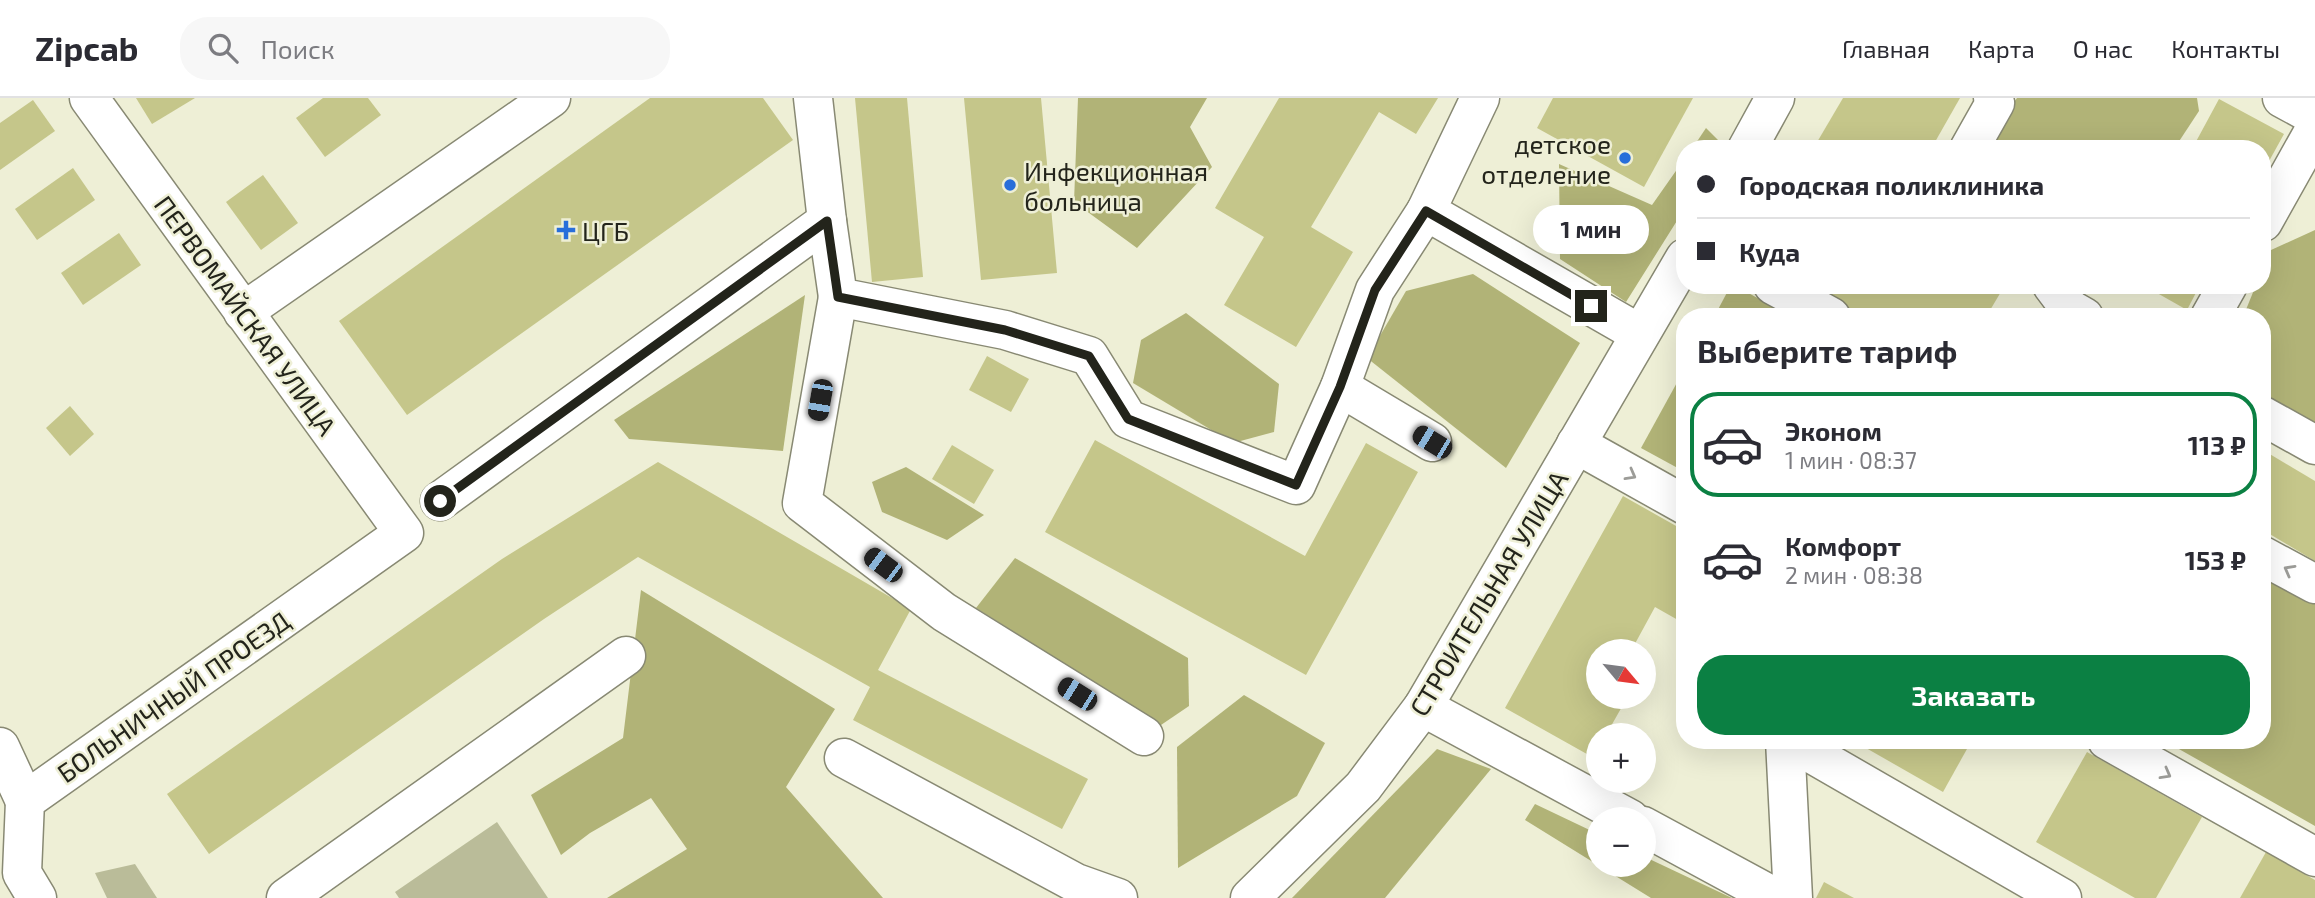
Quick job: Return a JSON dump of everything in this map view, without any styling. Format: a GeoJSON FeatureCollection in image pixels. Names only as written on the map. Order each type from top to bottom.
{"type":"FeatureCollection","features":[{"type":"Feature","properties":{"kind":"street","name":"ПЕРВОМАЙСКАЯ УЛИЦА"},"geometry":{"type":"LineString","coordinates":[[89,98],[404,533]]}},
{"type":"Feature","properties":{"kind":"street"},"geometry":{"type":"LineString","coordinates":[[243,312],[551,98]]}},
{"type":"Feature","properties":{"kind":"street"},"geometry":{"type":"LineString","coordinates":[[813,98],[838,297],[802,503],[944,612],[1144,736]]}},
{"type":"Feature","properties":{"kind":"street"},"geometry":{"type":"LineString","coordinates":[[838,297],[1005,330],[1089,356],[1128,419],[1296,485],[1340,387],[1375,290],[1426,211],[1480,98]]}},
{"type":"Feature","properties":{"kind":"street"},"geometry":{"type":"LineString","coordinates":[[1752,140],[1776,98]]}},
{"type":"Feature","properties":{"kind":"street"},"geometry":{"type":"LineString","coordinates":[[1974,140],[1995,103],[1993,98]]}},
{"type":"Feature","properties":{"kind":"street"},"geometry":{"type":"LineString","coordinates":[[2282,98],[2315,116]]}},
{"type":"Feature","properties":{"kind":"street"},"geometry":{"type":"LineString","coordinates":[[2271,208],[2315,129]]}},
{"type":"Feature","properties":{"kind":"street"},"geometry":{"type":"LineString","coordinates":[[1426,211],[1640,334]]}},
{"type":"Feature","properties":{"kind":"street"},"geometry":{"type":"LineString","coordinates":[[440,501],[827,221]]}},
{"type":"Feature","properties":{"kind":"street","name":"СТРОИТЕЛЬНАЯ УЛИЦА"},"geometry":{"type":"LineString","coordinates":[[1250,898],[1363,787],[1423,707],[1676,273]]}},
{"type":"Feature","properties":{"kind":"street"},"geometry":{"type":"LineString","coordinates":[[1789,294],[1814,308]]}},
{"type":"Feature","properties":{"kind":"street"},"geometry":{"type":"LineString","coordinates":[[2048,297],[2068,308]]}},
{"type":"Feature","properties":{"kind":"street"},"geometry":{"type":"LineString","coordinates":[[1340,387],[1432,442]]}},
{"type":"Feature","properties":{"kind":"street"},"geometry":{"type":"LineString","coordinates":[[2271,420],[2315,445]]}},
{"type":"Feature","properties":{"kind":"street"},"geometry":{"type":"LineString","coordinates":[[1576,444],[1676,500]]}},
{"type":"Feature","properties":{"kind":"street","name":"БОЛЬНИЧНЫЙ ПРОЕЗД"},"geometry":{"type":"LineString","coordinates":[[25,801],[404,533]]}},
{"type":"Feature","properties":{"kind":"street"},"geometry":{"type":"LineString","coordinates":[[2271,560],[2315,584]]}},
{"type":"Feature","properties":{"kind":"street"},"geometry":{"type":"LineString","coordinates":[[286,898],[625,656]]}},
{"type":"Feature","properties":{"kind":"street"},"geometry":{"type":"LineString","coordinates":[[1423,707],[1608,807]]}},
{"type":"Feature","properties":{"kind":"street"},"geometry":{"type":"LineString","coordinates":[[0,747],[25,801],[22,873],[37,898]]}},
{"type":"Feature","properties":{"kind":"street"},"geometry":{"type":"LineString","coordinates":[[1787,749],[1793,898]]}},
{"type":"Feature","properties":{"kind":"street"},"geometry":{"type":"LineString","coordinates":[[1803,749],[2062,898]]}},
{"type":"Feature","properties":{"kind":"street"},"geometry":{"type":"LineString","coordinates":[[2122,749],[2315,857]]}},
{"type":"Feature","properties":{"kind":"street"},"geometry":{"type":"LineString","coordinates":[[844,758],[1065,891],[1118,898]]}},
{"type":"Feature","properties":{"kind":"street"},"geometry":{"type":"LineString","coordinates":[[1656,833],[1776,898]]}},
{"type":"Feature","properties":{"kind":"green space"},"geometry":{"type":"Polygon","coordinates":[[[1078,98],[1207,98],[1190,127],[1212,167],[1137,248],[1074,202],[1078,98]]]}},
{"type":"Feature","properties":{"kind":"green space"},"geometry":{"type":"Polygon","coordinates":[[[2017,98],[2197,98],[2199,111],[2180,140],[1992,140],[2004,115],[2017,98]]]}},
{"type":"Feature","properties":{"kind":"green space"},"geometry":{"type":"Polygon","coordinates":[[[1706,128],[1718,140],[1698,140],[1706,128]]]}},
{"type":"Feature","properties":{"kind":"green space"},"geometry":{"type":"Polygon","coordinates":[[[1559,164],[1652,205],[1676,171],[1676,222],[1626,302],[1560,259],[1559,164]]]}},
{"type":"Feature","properties":{"kind":"green space"},"geometry":{"type":"Polygon","coordinates":[[[2315,230],[2315,428],[2271,405],[2271,308],[2247,308],[2252,294],[2271,294],[2271,250],[2315,230]]]}},
{"type":"Feature","properties":{"kind":"green space"},"geometry":{"type":"Polygon","coordinates":[[[1473,274],[1580,343],[1506,468],[1367,358],[1406,291],[1473,274]]]}},
{"type":"Feature","properties":{"kind":"green space"},"geometry":{"type":"Polygon","coordinates":[[[1726,294],[1750,294],[1776,308],[1719,308],[1726,294]]]}},
{"type":"Feature","properties":{"kind":"green space"},"geometry":{"type":"Polygon","coordinates":[[[805,295],[783,451],[629,439],[614,420],[805,295]]]}},
{"type":"Feature","properties":{"kind":"green space"},"geometry":{"type":"Polygon","coordinates":[[[1186,313],[1279,384],[1274,432],[1233,443],[1133,383],[1141,340],[1186,313]]]}},
{"type":"Feature","properties":{"kind":"green space"},"geometry":{"type":"Polygon","coordinates":[[[1676,384],[1676,467],[1641,448],[1676,384]]]}},
{"type":"Feature","properties":{"kind":"green space"},"geometry":{"type":"Polygon","coordinates":[[[906,467],[984,515],[947,540],[882,512],[872,482],[906,467]]]}},
{"type":"Feature","properties":{"kind":"green space"},"geometry":{"type":"Polygon","coordinates":[[[1015,558],[1188,658],[1189,706],[1161,725],[976,608],[1015,558]]]}},
{"type":"Feature","properties":{"kind":"green space"},"geometry":{"type":"Polygon","coordinates":[[[2271,579],[2315,603],[2315,826],[2179,749],[2271,749],[2271,579]]]}},
{"type":"Feature","properties":{"kind":"green space"},"geometry":{"type":"Polygon","coordinates":[[[641,590],[835,709],[786,787],[883,898],[607,898],[687,849],[651,798],[590,833],[561,855],[531,795],[623,738],[641,590]]]}},
{"type":"Feature","properties":{"kind":"green space"},"geometry":{"type":"Polygon","coordinates":[[[1244,695],[1325,743],[1297,796],[1178,868],[1177,747],[1244,695]]]}},
{"type":"Feature","properties":{"kind":"green space"},"geometry":{"type":"Polygon","coordinates":[[[1437,749],[1491,769],[1385,898],[1292,898],[1437,749]]]}},
{"type":"Feature","properties":{"kind":"green space"},"geometry":{"type":"Polygon","coordinates":[[[1535,804],[1586,828],[1586,858],[1525,820],[1535,804]]]}},
{"type":"Feature","properties":{"kind":"green space"},"geometry":{"type":"Polygon","coordinates":[[[497,822],[548,898],[399,898],[395,892],[497,822]]]}},
{"type":"Feature","properties":{"kind":"green space"},"geometry":{"type":"Polygon","coordinates":[[[1656,862],[1732,898],[1651,898],[1617,877],[1656,877],[1656,862]]]}},
{"type":"Feature","properties":{"kind":"green space"},"geometry":{"type":"Polygon","coordinates":[[[135,864],[157,898],[107,898],[95,873],[135,864]]]}},
{"type":"Feature","properties":{"kind":"building"},"geometry":{"type":"Polygon","coordinates":[[[136,98],[195,98],[152,124],[136,98]]]}},
{"type":"Feature","properties":{"kind":"building"},"geometry":{"type":"Polygon","coordinates":[[[323,98],[368,98],[381,115],[325,157],[296,118],[323,98]]]}},
{"type":"Feature","properties":{"kind":"building","name":"ЦГБ"},"geometry":{"type":"Polygon","coordinates":[[[650,98],[763,98],[793,140],[407,415],[339,321],[650,98]]]}},
{"type":"Feature","properties":{"kind":"building"},"geometry":{"type":"Polygon","coordinates":[[[855,98],[907,98],[923,277],[872,282],[855,98]]]}},
{"type":"Feature","properties":{"kind":"building","name":"Инфекционная больница"},"geometry":{"type":"Polygon","coordinates":[[[964,98],[1041,98],[1057,273],[981,280],[964,98]]]}},
{"type":"Feature","properties":{"kind":"building"},"geometry":{"type":"Polygon","coordinates":[[[1279,98],[1438,98],[1416,134],[1379,112],[1311,227],[1353,252],[1296,347],[1224,305],[1264,237],[1215,208],[1279,98]]]}},
{"type":"Feature","properties":{"kind":"building","name":"детское отделение"},"geometry":{"type":"Polygon","coordinates":[[[1553,98],[1693,98],[1644,187],[1537,128],[1553,98]]]}},
{"type":"Feature","properties":{"kind":"building"},"geometry":{"type":"Polygon","coordinates":[[[1843,98],[1960,98],[1936,140],[1818,140],[1843,98]]]}},
{"type":"Feature","properties":{"kind":"building"},"geometry":{"type":"Polygon","coordinates":[[[2219,99],[2284,134],[2271,158],[2271,140],[2197,140],[2219,99]]]}},
{"type":"Feature","properties":{"kind":"building"},"geometry":{"type":"Polygon","coordinates":[[[33,100],[55,131],[0,170],[0,123],[33,100]]]}},
{"type":"Feature","properties":{"kind":"building"},"geometry":{"type":"Polygon","coordinates":[[[73,168],[95,200],[37,240],[15,209],[73,168]]]}},
{"type":"Feature","properties":{"kind":"building"},"geometry":{"type":"Polygon","coordinates":[[[263,175],[298,223],[261,250],[226,202],[263,175]]]}},
{"type":"Feature","properties":{"kind":"building"},"geometry":{"type":"Polygon","coordinates":[[[119,233],[141,265],[83,305],[61,273],[119,233]]]}},
{"type":"Feature","properties":{"kind":"building"},"geometry":{"type":"Polygon","coordinates":[[[1818,294],[2000,294],[1991,308],[1843,308],[1818,294]]]}},
{"type":"Feature","properties":{"kind":"building"},"geometry":{"type":"Polygon","coordinates":[[[2159,294],[2195,294],[2188,308],[2159,294]]]}},
{"type":"Feature","properties":{"kind":"building"},"geometry":{"type":"Polygon","coordinates":[[[987,356],[1029,379],[1011,412],[969,390],[987,356]]]}},
{"type":"Feature","properties":{"kind":"building"},"geometry":{"type":"Polygon","coordinates":[[[70,406],[94,434],[70,456],[46,428],[70,406]]]}},
{"type":"Feature","properties":{"kind":"building"},"geometry":{"type":"Polygon","coordinates":[[[1095,440],[1305,556],[1366,443],[1418,472],[1306,675],[1045,532],[1095,440]]]}},
{"type":"Feature","properties":{"kind":"building"},"geometry":{"type":"Polygon","coordinates":[[[952,445],[994,470],[974,504],[932,479],[952,445]]]}},
{"type":"Feature","properties":{"kind":"building"},"geometry":{"type":"Polygon","coordinates":[[[2271,455],[2315,481],[2315,561],[2271,535],[2271,455]]]}},
{"type":"Feature","properties":{"kind":"building"},"geometry":{"type":"Polygon","coordinates":[[[658,462],[911,609],[878,670],[1088,779],[1062,829],[853,720],[870,687],[638,557],[544,619],[209,854],[167,794],[502,559],[658,462]]]}},
{"type":"Feature","properties":{"kind":"building"},"geometry":{"type":"Polygon","coordinates":[[[1623,496],[1676,526],[1676,619],[1655,607],[1638,639],[1586,639],[1586,709],[1621,709],[1613,723],[1586,723],[1586,754],[1505,708],[1623,496]]]}},
{"type":"Feature","properties":{"kind":"building"},"geometry":{"type":"Polygon","coordinates":[[[1868,749],[1967,749],[1943,792],[1868,749]]]}},
{"type":"Feature","properties":{"kind":"building"},"geometry":{"type":"Polygon","coordinates":[[[2087,752],[2202,817],[2156,898],[2135,898],[2036,842],[2087,752]]]}},
{"type":"Feature","properties":{"kind":"building"},"geometry":{"type":"Polygon","coordinates":[[[2266,852],[2315,880],[2315,898],[2240,898],[2266,852]]]}},
{"type":"Feature","properties":{"kind":"building"},"geometry":{"type":"Polygon","coordinates":[[[1824,882],[1854,898],[1816,898],[1824,882]]]}},
{"type":"Feature","properties":{"kind":"place","name":"детское отделение"},"geometry":{"type":"Point","coordinates":[1625,158]}},
{"type":"Feature","properties":{"kind":"place","name":"Инфекционная больница"},"geometry":{"type":"Point","coordinates":[1010,185]}},
{"type":"Feature","properties":{"kind":"place","name":"ЦГБ"},"geometry":{"type":"Point","coordinates":[566,230]}},
{"type":"Feature","properties":{"kind":"route"},"geometry":{"type":"LineString","coordinates":[[440,501],[827,221],[838,297],[1005,330],[1089,356],[1128,419],[1296,485],[1340,387],[1375,290],[1426,211],[1591,306]]}}]}
